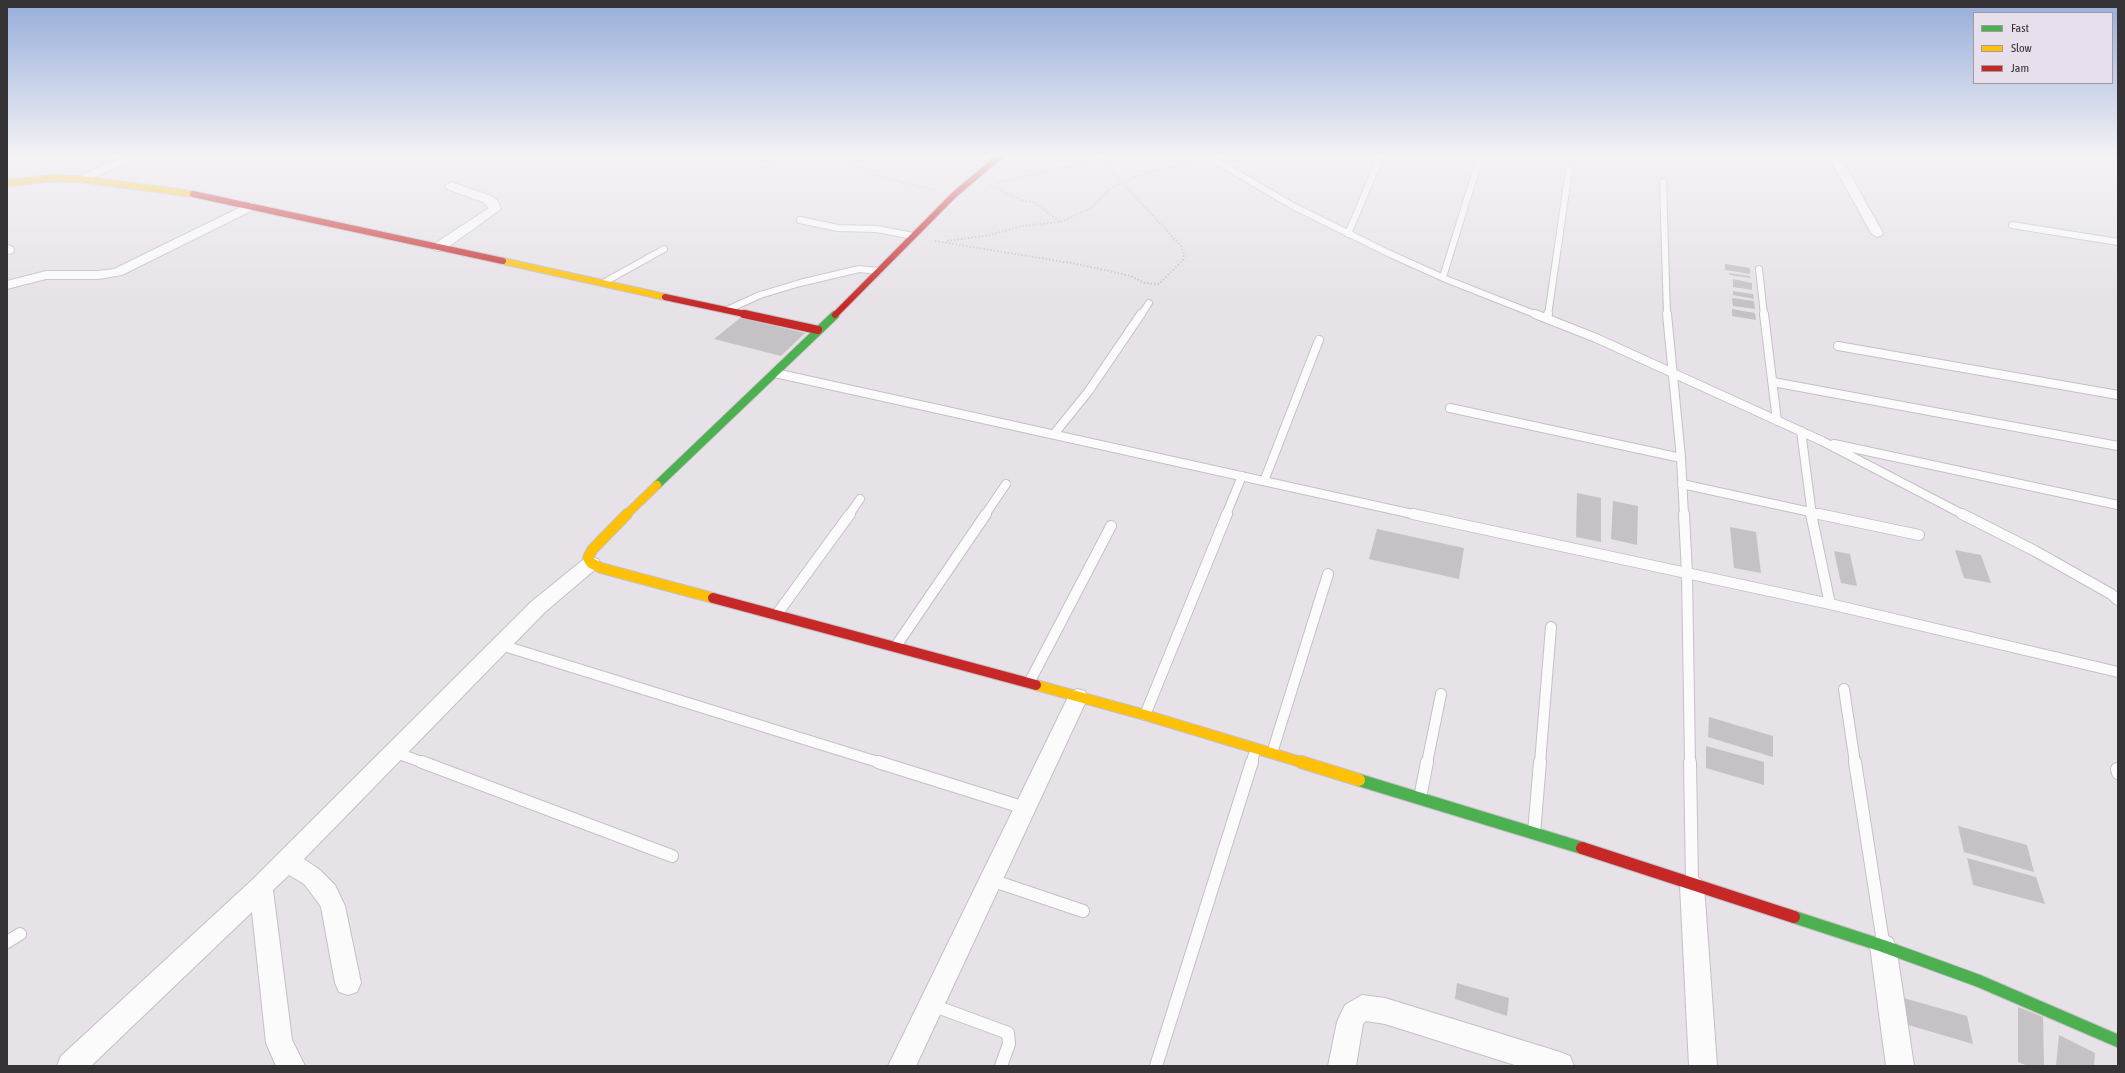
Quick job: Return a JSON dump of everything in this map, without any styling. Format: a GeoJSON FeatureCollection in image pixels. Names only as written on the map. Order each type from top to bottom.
{"type":"FeatureCollection","features":[{"type":"Feature","properties":{"kind":"street"},"geometry":{"type":"LineString","coordinates":[[247,205],[818,330]]}},
{"type":"Feature","properties":{"kind":"street"},"geometry":{"type":"LineString","coordinates":[[439,247],[495,209],[494,205]]}},
{"type":"Feature","properties":{"kind":"street"},"geometry":{"type":"LineString","coordinates":[[944,205],[775,373],[610,530],[592,550],[588,558],[591,563],[601,568],[896,646],[1145,715],[1420,798],[1883,946],[1978,981],[2118,1041]]}},
{"type":"Feature","properties":{"kind":"street"},"geometry":{"type":"LineString","coordinates":[[1861,205],[1877,233]]}},
{"type":"Feature","properties":{"kind":"street"},"geometry":{"type":"LineString","coordinates":[[7,285],[46,275],[98,275],[117,272],[251,206]]}},
{"type":"Feature","properties":{"kind":"street"},"geometry":{"type":"LineString","coordinates":[[71,1066],[261,887],[544,602],[591,563]]}},
{"type":"Feature","properties":{"kind":"street"},"geometry":{"type":"LineString","coordinates":[[902,1066],[1078,697]]}},
{"type":"Feature","properties":{"kind":"street"},"geometry":{"type":"LineString","coordinates":[[286,861],[312,877],[326,893],[333,906],[348,983]]}},
{"type":"Feature","properties":{"kind":"street"},"geometry":{"type":"LineString","coordinates":[[1692,886],[1703,1066]]}},
{"type":"Feature","properties":{"kind":"street"},"geometry":{"type":"LineString","coordinates":[[261,887],[279,1043],[291,1066]]}},
{"type":"Feature","properties":{"kind":"street"},"geometry":{"type":"LineString","coordinates":[[1883,946],[1900,1066]]}},
{"type":"Feature","properties":{"kind":"street"},"geometry":{"type":"LineString","coordinates":[[1342,1066],[1350,1022],[1354,1014],[1362,1008],[1385,1011],[1560,1066]]}},
{"type":"Feature","properties":{"kind":"lane"},"geometry":{"type":"LineString","coordinates":[[1290,205],[1348,234],[1443,277],[1672,371],[1801,431],[2035,551],[2116,596]]}},
{"type":"Feature","properties":{"kind":"lane"},"geometry":{"type":"LineString","coordinates":[[1348,234],[1360,205]]}},
{"type":"Feature","properties":{"kind":"lane"},"geometry":{"type":"LineString","coordinates":[[1443,277],[1465,205]]}},
{"type":"Feature","properties":{"kind":"lane"},"geometry":{"type":"LineString","coordinates":[[1547,319],[1564,205]]}},
{"type":"Feature","properties":{"kind":"lane"},"geometry":{"type":"LineString","coordinates":[[1664,205],[1668,332],[1681,458],[1687,574],[1692,886]]}},
{"type":"Feature","properties":{"kind":"lane"},"geometry":{"type":"LineString","coordinates":[[800,220],[838,228],[877,229],[910,239]]}},
{"type":"Feature","properties":{"kind":"lane"},"geometry":{"type":"LineString","coordinates":[[2012,225],[2118,242]]}},
{"type":"Feature","properties":{"kind":"lane"},"geometry":{"type":"LineString","coordinates":[[603,283],[664,249]]}},
{"type":"Feature","properties":{"kind":"lane"},"geometry":{"type":"LineString","coordinates":[[1759,268],[1777,420]]}},
{"type":"Feature","properties":{"kind":"lane"},"geometry":{"type":"LineString","coordinates":[[726,310],[760,295],[800,283],[859,269],[879,271]]}},
{"type":"Feature","properties":{"kind":"lane"},"geometry":{"type":"LineString","coordinates":[[1054,434],[1088,392],[1149,303]]}},
{"type":"Feature","properties":{"kind":"lane"},"geometry":{"type":"LineString","coordinates":[[1264,481],[1319,340]]}},
{"type":"Feature","properties":{"kind":"lane"},"geometry":{"type":"LineString","coordinates":[[1838,346],[2118,395]]}},
{"type":"Feature","properties":{"kind":"lane"},"geometry":{"type":"LineString","coordinates":[[775,373],[1687,574],[1830,604],[2118,672]]}},
{"type":"Feature","properties":{"kind":"lane"},"geometry":{"type":"LineString","coordinates":[[1773,382],[2118,446]]}},
{"type":"Feature","properties":{"kind":"lane"},"geometry":{"type":"LineString","coordinates":[[1450,408],[1681,458]]}},
{"type":"Feature","properties":{"kind":"lane"},"geometry":{"type":"LineString","coordinates":[[1801,431],[1811,512],[1830,604]]}},
{"type":"Feature","properties":{"kind":"lane"},"geometry":{"type":"LineString","coordinates":[[1822,441],[2118,505]]}},
{"type":"Feature","properties":{"kind":"lane"},"geometry":{"type":"LineString","coordinates":[[1145,715],[1242,476]]}},
{"type":"Feature","properties":{"kind":"lane"},"geometry":{"type":"LineString","coordinates":[[896,646],[1006,484]]}},
{"type":"Feature","properties":{"kind":"lane"},"geometry":{"type":"LineString","coordinates":[[1682,484],[1919,535]]}},
{"type":"Feature","properties":{"kind":"lane"},"geometry":{"type":"LineString","coordinates":[[777,614],[860,499]]}},
{"type":"Feature","properties":{"kind":"lane"},"geometry":{"type":"LineString","coordinates":[[1029,683],[1110,526]]}},
{"type":"Feature","properties":{"kind":"lane"},"geometry":{"type":"LineString","coordinates":[[1272,753],[1328,574]]}},
{"type":"Feature","properties":{"kind":"lane"},"geometry":{"type":"LineString","coordinates":[[1534,834],[1551,627]]}},
{"type":"Feature","properties":{"kind":"lane"},"geometry":{"type":"LineString","coordinates":[[501,645],[1025,808]]}},
{"type":"Feature","properties":{"kind":"lane"},"geometry":{"type":"LineString","coordinates":[[1844,689],[1883,946]]}},
{"type":"Feature","properties":{"kind":"lane"},"geometry":{"type":"LineString","coordinates":[[1420,798],[1441,694]]}},
{"type":"Feature","properties":{"kind":"lane"},"geometry":{"type":"LineString","coordinates":[[1156,1066],[1256,749]]}},
{"type":"Feature","properties":{"kind":"lane"},"geometry":{"type":"LineString","coordinates":[[394,752],[672,856]]}},
{"type":"Feature","properties":{"kind":"lane"},"geometry":{"type":"LineString","coordinates":[[991,880],[1083,911]]}},
{"type":"Feature","properties":{"kind":"lane"},"geometry":{"type":"LineString","coordinates":[[7,942],[20,934]]}},
{"type":"Feature","properties":{"kind":"lane"},"geometry":{"type":"LineString","coordinates":[[932,1005],[1004,1030],[1008,1033],[1009,1044],[1001,1066]]}},
{"type":"Feature","properties":{"kind":"path"},"geometry":{"type":"LineString","coordinates":[[1038,205],[1049,215],[1060,222]]}},
{"type":"Feature","properties":{"kind":"path"},"geometry":{"type":"LineString","coordinates":[[944,241],[990,235],[1022,226],[1060,222],[1091,208],[1094,205]]}},
{"type":"Feature","properties":{"kind":"path"},"geometry":{"type":"LineString","coordinates":[[910,239],[944,241],[1028,258],[1077,264],[1131,276],[1144,283],[1159,284],[1183,260],[1184,254],[1174,237],[1143,205]]}},
{"type":"Feature","properties":{"kind":"building"},"geometry":{"type":"Polygon","coordinates":[[[1725,264],[1750,268],[1750,274],[1725,270],[1725,264]]]}},
{"type":"Feature","properties":{"kind":"building"},"geometry":{"type":"Polygon","coordinates":[[[1729,273],[1750,276],[1751,278],[1730,275],[1729,273]]]}},
{"type":"Feature","properties":{"kind":"building"},"geometry":{"type":"Polygon","coordinates":[[[1733,279],[1752,283],[1752,290],[1733,287],[1733,279]]]}},
{"type":"Feature","properties":{"kind":"building"},"geometry":{"type":"Polygon","coordinates":[[[1733,291],[1753,294],[1754,299],[1733,295],[1733,291]]]}},
{"type":"Feature","properties":{"kind":"building"},"geometry":{"type":"Polygon","coordinates":[[[1732,298],[1754,301],[1755,309],[1733,306],[1732,298]]]}},
{"type":"Feature","properties":{"kind":"building"},"geometry":{"type":"Polygon","coordinates":[[[1732,309],[1755,313],[1756,320],[1732,316],[1732,309]]]}},
{"type":"Feature","properties":{"kind":"building"},"geometry":{"type":"Polygon","coordinates":[[[740,318],[805,333],[781,356],[714,339],[740,318]]]}},
{"type":"Feature","properties":{"kind":"building"},"geometry":{"type":"Polygon","coordinates":[[[1577,493],[1601,498],[1601,542],[1576,537],[1577,493]]]}},
{"type":"Feature","properties":{"kind":"building"},"geometry":{"type":"Polygon","coordinates":[[[1613,501],[1638,506],[1637,545],[1611,539],[1613,501]]]}},
{"type":"Feature","properties":{"kind":"building"},"geometry":{"type":"Polygon","coordinates":[[[1730,527],[1756,532],[1761,573],[1734,568],[1730,527]]]}},
{"type":"Feature","properties":{"kind":"building"},"geometry":{"type":"Polygon","coordinates":[[[1377,529],[1464,548],[1459,579],[1369,559],[1377,529]]]}},
{"type":"Feature","properties":{"kind":"building"},"geometry":{"type":"Polygon","coordinates":[[[1955,550],[1981,555],[1991,583],[1964,578],[1955,550]]]}},
{"type":"Feature","properties":{"kind":"building"},"geometry":{"type":"Polygon","coordinates":[[[1834,551],[1850,554],[1857,586],[1841,583],[1834,551]]]}},
{"type":"Feature","properties":{"kind":"building"},"geometry":{"type":"Polygon","coordinates":[[[1709,717],[1773,736],[1773,757],[1708,737],[1709,717]]]}},
{"type":"Feature","properties":{"kind":"building"},"geometry":{"type":"Polygon","coordinates":[[[1706,746],[1764,762],[1764,785],[1706,768],[1706,746]]]}},
{"type":"Feature","properties":{"kind":"building"},"geometry":{"type":"Polygon","coordinates":[[[1958,826],[2027,845],[2034,872],[1964,852],[1958,826]]]}},
{"type":"Feature","properties":{"kind":"building"},"geometry":{"type":"Polygon","coordinates":[[[1967,858],[2036,877],[2045,904],[1973,885],[1967,858]]]}},
{"type":"Feature","properties":{"kind":"building"},"geometry":{"type":"Polygon","coordinates":[[[1457,983],[1509,998],[1507,1016],[1455,999],[1457,983]]]}},
{"type":"Feature","properties":{"kind":"building"},"geometry":{"type":"Polygon","coordinates":[[[1900,997],[1967,1016],[1973,1044],[1905,1024],[1900,997]]]}},
{"type":"Feature","properties":{"kind":"building"},"geometry":{"type":"Polygon","coordinates":[[[2018,1007],[2043,1017],[2044,1066],[2028,1066],[2018,1062],[2018,1007]]]}},
{"type":"Feature","properties":{"kind":"building"},"geometry":{"type":"Polygon","coordinates":[[[2059,1035],[2095,1053],[2094,1066],[2056,1066],[2059,1035]]]}},
{"type":"Feature","properties":{"kind":"traffic: fast"},"geometry":{"type":"LineString","coordinates":[[657,485],[835,315]]}},
{"type":"Feature","properties":{"kind":"traffic: fast"},"geometry":{"type":"LineString","coordinates":[[1359,780],[1582,848]]}},
{"type":"Feature","properties":{"kind":"traffic: fast"},"geometry":{"type":"LineString","coordinates":[[1794,917],[1883,946],[1979,981],[2118,1041]]}},
{"type":"Feature","properties":{"kind":"traffic: slow"},"geometry":{"type":"LineString","coordinates":[[503,261],[665,297]]}},
{"type":"Feature","properties":{"kind":"traffic: slow"},"geometry":{"type":"LineString","coordinates":[[657,485],[610,530],[592,550],[588,558],[591,563],[601,568],[713,598]]}},
{"type":"Feature","properties":{"kind":"traffic: slow"},"geometry":{"type":"LineString","coordinates":[[1036,685],[1145,715],[1359,780]]}},
{"type":"Feature","properties":{"kind":"traffic: jam"},"geometry":{"type":"LineString","coordinates":[[244,205],[503,261]]}},
{"type":"Feature","properties":{"kind":"traffic: jam"},"geometry":{"type":"LineString","coordinates":[[835,315],[944,205]]}},
{"type":"Feature","properties":{"kind":"traffic: jam"},"geometry":{"type":"LineString","coordinates":[[665,297],[818,330]]}},
{"type":"Feature","properties":{"kind":"traffic: jam"},"geometry":{"type":"LineString","coordinates":[[713,598],[1036,685]]}},
{"type":"Feature","properties":{"kind":"traffic: jam"},"geometry":{"type":"LineString","coordinates":[[1582,848],[1794,917]]}}]}
